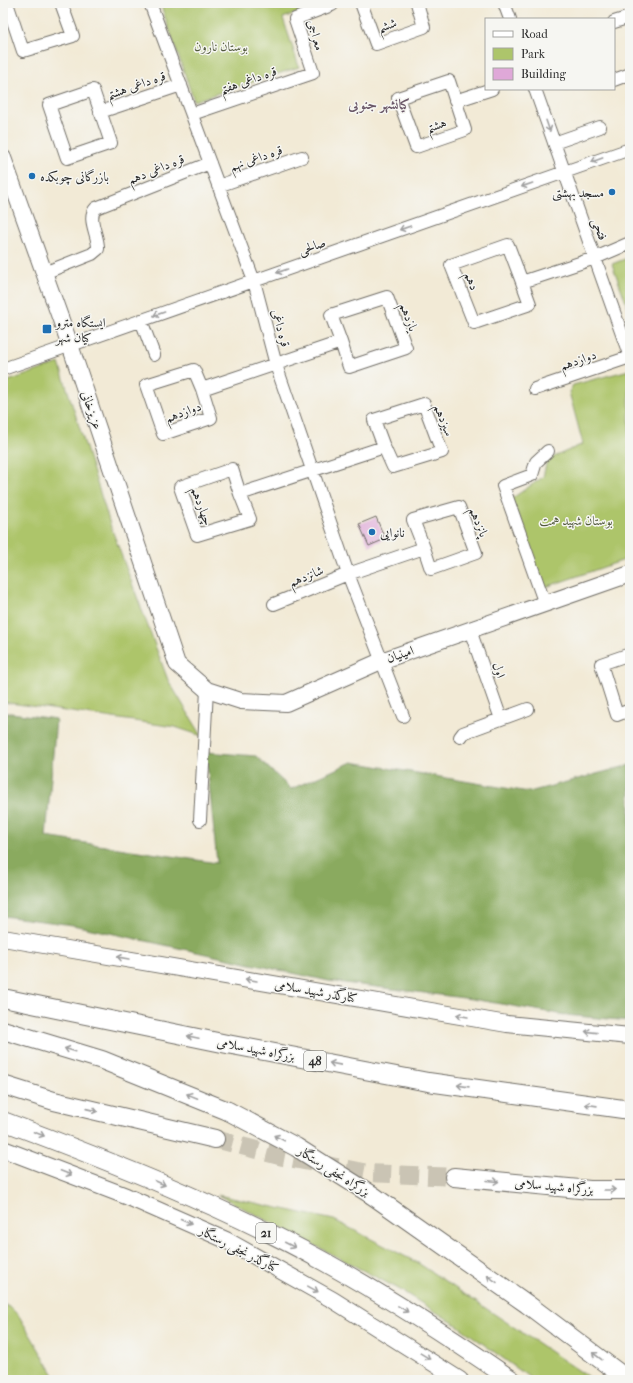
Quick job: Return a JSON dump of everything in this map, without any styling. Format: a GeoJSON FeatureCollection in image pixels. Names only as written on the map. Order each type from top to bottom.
{"type":"FeatureCollection","features":[{"type":"Feature","properties":{"kind":"highway","name":"بزرگراه شهید سلامی"},"geometry":{"type":"LineString","coordinates":[[3,998],[227,1044],[428,1082],[630,1110]]}},
{"type":"Feature","properties":{"kind":"highway","name":"بزرگراه نجفی رستگار"},"geometry":{"type":"LineString","coordinates":[[3,1030],[102,1060],[228,1111],[296,1147],[372,1195],[527,1304],[628,1380]]}},
{"type":"Feature","properties":{"kind":"highway"},"geometry":{"type":"LineString","coordinates":[[3,1085],[54,1101],[215,1139]]}},
{"type":"Feature","properties":{"kind":"highway","name":"21"},"geometry":{"type":"LineString","coordinates":[[3,1120],[119,1165],[220,1210],[323,1261],[455,1341],[512,1380]]}},
{"type":"Feature","properties":{"kind":"highway","name":"بزرگراه شهید سلامی"},"geometry":{"type":"LineString","coordinates":[[454,1177],[590,1190],[630,1190]]}},
{"type":"Feature","properties":{"kind":"main road","name":"عزیزخانی"},"geometry":{"type":"LineString","coordinates":[[5,168],[70,345],[177,664]]}},
{"type":"Feature","properties":{"kind":"main road","name":"امینیان"},"geometry":{"type":"LineString","coordinates":[[177,664],[207,690],[241,701],[286,703],[382,661],[630,574]]}},
{"type":"Feature","properties":{"kind":"main road","name":"کنارگذر شهید سلامی"},"geometry":{"type":"LineString","coordinates":[[3,938],[507,1024],[630,1036]]}},
{"type":"Feature","properties":{"kind":"main road","name":"کنارگذر نجفی رستگار"},"geometry":{"type":"LineString","coordinates":[[3,1149],[126,1196],[226,1240],[334,1300],[460,1380]]}},
{"type":"Feature","properties":{"kind":"street"},"geometry":{"type":"LineString","coordinates":[[7,3],[23,51],[73,36],[65,4]]}},
{"type":"Feature","properties":{"kind":"street","name":"قره داغی"},"geometry":{"type":"LineString","coordinates":[[150,3],[254,281],[276,365],[348,574],[403,716]]}},
{"type":"Feature","properties":{"kind":"street","name":"معراجی"},"geometry":{"type":"LineString","coordinates":[[313,73],[295,19],[332,5],[331,3]]}},
{"type":"Feature","properties":{"kind":"street","name":"ششم"},"geometry":{"type":"LineString","coordinates":[[362,3],[376,44],[424,26],[417,3]]}},
{"type":"Feature","properties":{"kind":"street"},"geometry":{"type":"LineString","coordinates":[[504,3],[510,18]]}},
{"type":"Feature","properties":{"kind":"street"},"geometry":{"type":"LineString","coordinates":[[615,22],[630,17]]}},
{"type":"Feature","properties":{"kind":"street","name":"قره داغی هفتم"},"geometry":{"type":"LineString","coordinates":[[192,114],[313,73]]}},
{"type":"Feature","properties":{"kind":"street"},"geometry":{"type":"LineString","coordinates":[[615,80],[630,74]]}},
{"type":"Feature","properties":{"kind":"street","name":"هشتم"},"geometry":{"type":"LineString","coordinates":[[449,81],[455,101],[465,130],[416,147],[398,98],[449,81]]}},
{"type":"Feature","properties":{"kind":"street","name":"قره داغی هشتم"},"geometry":{"type":"LineString","coordinates":[[100,112],[181,84]]}},
{"type":"Feature","properties":{"kind":"street"},"geometry":{"type":"LineString","coordinates":[[93,90],[100,112],[111,143],[67,158],[49,106],[93,90]]}},
{"type":"Feature","properties":{"kind":"street","name":"هشتم"},"geometry":{"type":"LineString","coordinates":[[455,101],[489,90]]}},
{"type":"Feature","properties":{"kind":"street","name":"فتحی"},"geometry":{"type":"LineString","coordinates":[[535,90],[630,357]]}},
{"type":"Feature","properties":{"kind":"street"},"geometry":{"type":"LineString","coordinates":[[554,143],[600,127]]}},
{"type":"Feature","properties":{"kind":"street","name":"صالحی"},"geometry":{"type":"LineString","coordinates":[[3,369],[630,149]]}},
{"type":"Feature","properties":{"kind":"street","name":"قره داغی نهم"},"geometry":{"type":"LineString","coordinates":[[218,186],[302,157]]}},
{"type":"Feature","properties":{"kind":"street","name":"قره داغی دهم"},"geometry":{"type":"LineString","coordinates":[[44,273],[92,254],[98,249],[91,217],[92,212],[96,208],[210,163]]}},
{"type":"Feature","properties":{"kind":"street"},"geometry":{"type":"LineString","coordinates":[[522,282],[595,258],[630,243]]}},
{"type":"Feature","properties":{"kind":"street","name":"دهم"},"geometry":{"type":"LineString","coordinates":[[508,246],[522,282],[530,304],[474,323],[451,265],[508,246]]}},
{"type":"Feature","properties":{"kind":"street","name":"یازدهم"},"geometry":{"type":"LineString","coordinates":[[387,297],[406,348],[349,367],[341,342],[330,316],[387,297]]}},
{"type":"Feature","properties":{"kind":"street"},"geometry":{"type":"LineString","coordinates":[[141,320],[154,355]]}},
{"type":"Feature","properties":{"kind":"street"},"geometry":{"type":"LineString","coordinates":[[276,365],[341,342]]}},
{"type":"Feature","properties":{"kind":"street","name":"دوازدهم"},"geometry":{"type":"LineString","coordinates":[[535,389],[630,357]]}},
{"type":"Feature","properties":{"kind":"street","name":"دوازدهم"},"geometry":{"type":"LineString","coordinates":[[202,389],[276,365]]}},
{"type":"Feature","properties":{"kind":"street","name":"دوازدهم"},"geometry":{"type":"LineString","coordinates":[[194,370],[202,389],[211,418],[163,434],[146,385],[194,370]]}},
{"type":"Feature","properties":{"kind":"street","name":"سیزدهم"},"geometry":{"type":"LineString","coordinates":[[424,404],[442,452],[393,467],[384,447],[374,420],[424,404]]}},
{"type":"Feature","properties":{"kind":"street"},"geometry":{"type":"LineString","coordinates":[[240,494],[384,447]]}},
{"type":"Feature","properties":{"kind":"street"},"geometry":{"type":"LineString","coordinates":[[545,604],[503,486],[532,475],[536,462],[548,452]]}},
{"type":"Feature","properties":{"kind":"street","name":"چهاردهم"},"geometry":{"type":"LineString","coordinates":[[232,470],[240,494],[250,519],[197,535],[180,487],[232,470]]}},
{"type":"Feature","properties":{"kind":"street","name":"پانزدهم"},"geometry":{"type":"LineString","coordinates":[[459,507],[476,553],[431,569],[424,548],[414,520],[459,507]]}},
{"type":"Feature","properties":{"kind":"street"},"geometry":{"type":"LineString","coordinates":[[348,574],[424,548]]}},
{"type":"Feature","properties":{"kind":"street","name":"شانزدهم"},"geometry":{"type":"LineString","coordinates":[[274,604],[348,574]]}},
{"type":"Feature","properties":{"kind":"street","name":"اول"},"geometry":{"type":"LineString","coordinates":[[470,630],[501,719]]}},
{"type":"Feature","properties":{"kind":"street"},"geometry":{"type":"LineString","coordinates":[[630,654],[601,664],[617,715],[630,710]]}},
{"type":"Feature","properties":{"kind":"street"},"geometry":{"type":"LineString","coordinates":[[200,820],[207,690]]}},
{"type":"Feature","properties":{"kind":"street"},"geometry":{"type":"LineString","coordinates":[[460,737],[463,732],[528,710]]}},
{"type":"Feature","properties":{"kind":"green space","name":"بوستان نارون"},"geometry":{"type":"Polygon","coordinates":[[[160,3],[317,3],[318,6],[283,18],[299,67],[194,101],[160,3]]]}},
{"type":"Feature","properties":{"kind":"green space"},"geometry":{"type":"Polygon","coordinates":[[[630,257],[630,313],[612,264],[630,257]]]}},
{"type":"Feature","properties":{"kind":"green space"},"geometry":{"type":"Polygon","coordinates":[[[59,363],[111,527],[168,680],[202,736],[175,727],[3,702],[3,383],[59,363]]]}},
{"type":"Feature","properties":{"kind":"green space","name":"بوستان شهید همت"},"geometry":{"type":"Polygon","coordinates":[[[629,370],[630,558],[543,588],[511,499],[543,477],[547,460],[583,444],[569,392],[573,385],[629,370]]]}},
{"type":"Feature","properties":{"kind":"green space"},"geometry":{"type":"Polygon","coordinates":[[[3,712],[56,719],[46,837],[217,863],[206,752],[256,756],[291,789],[352,762],[529,792],[630,765],[630,1021],[565,1015],[472,999],[329,981],[73,925],[3,916],[3,712]]]}},
{"type":"Feature","properties":{"kind":"green space"},"geometry":{"type":"Polygon","coordinates":[[[218,1195],[334,1220],[418,1263],[593,1380],[533,1380],[457,1325],[397,1288],[218,1195]]]}},
{"type":"Feature","properties":{"kind":"green space"},"geometry":{"type":"Polygon","coordinates":[[[3,1304],[11,1308],[19,1316],[57,1380],[3,1380],[3,1304]]]}},
{"type":"Feature","properties":{"kind":"building","name":"نانوایی"},"geometry":{"type":"Polygon","coordinates":[[[376,517],[385,539],[369,546],[359,524],[376,517]]]}},
{"type":"Feature","properties":{"kind":"tunnel"},"geometry":{"type":"LineString","coordinates":[[215,1139],[283,1157],[368,1173],[454,1177]]}},
{"type":"Feature","properties":{"kind":"place","name":"بازرگانی چوبکده"},"geometry":{"type":"Point","coordinates":[32,176]}},
{"type":"Feature","properties":{"kind":"place","name":"مسجد بهشتی"},"geometry":{"type":"Point","coordinates":[612,192]}},
{"type":"Feature","properties":{"kind":"place","name":"ایستگاه مترو کیان شهر"},"geometry":{"type":"Point","coordinates":[47,329]}},
{"type":"Feature","properties":{"kind":"place","name":"نانوایی"},"geometry":{"type":"Point","coordinates":[372,532]}},
{"type":"Feature","properties":{"kind":"district","name":"کیانشهر جنوبی"},"geometry":{"type":"Point","coordinates":[379,104]}}]}
